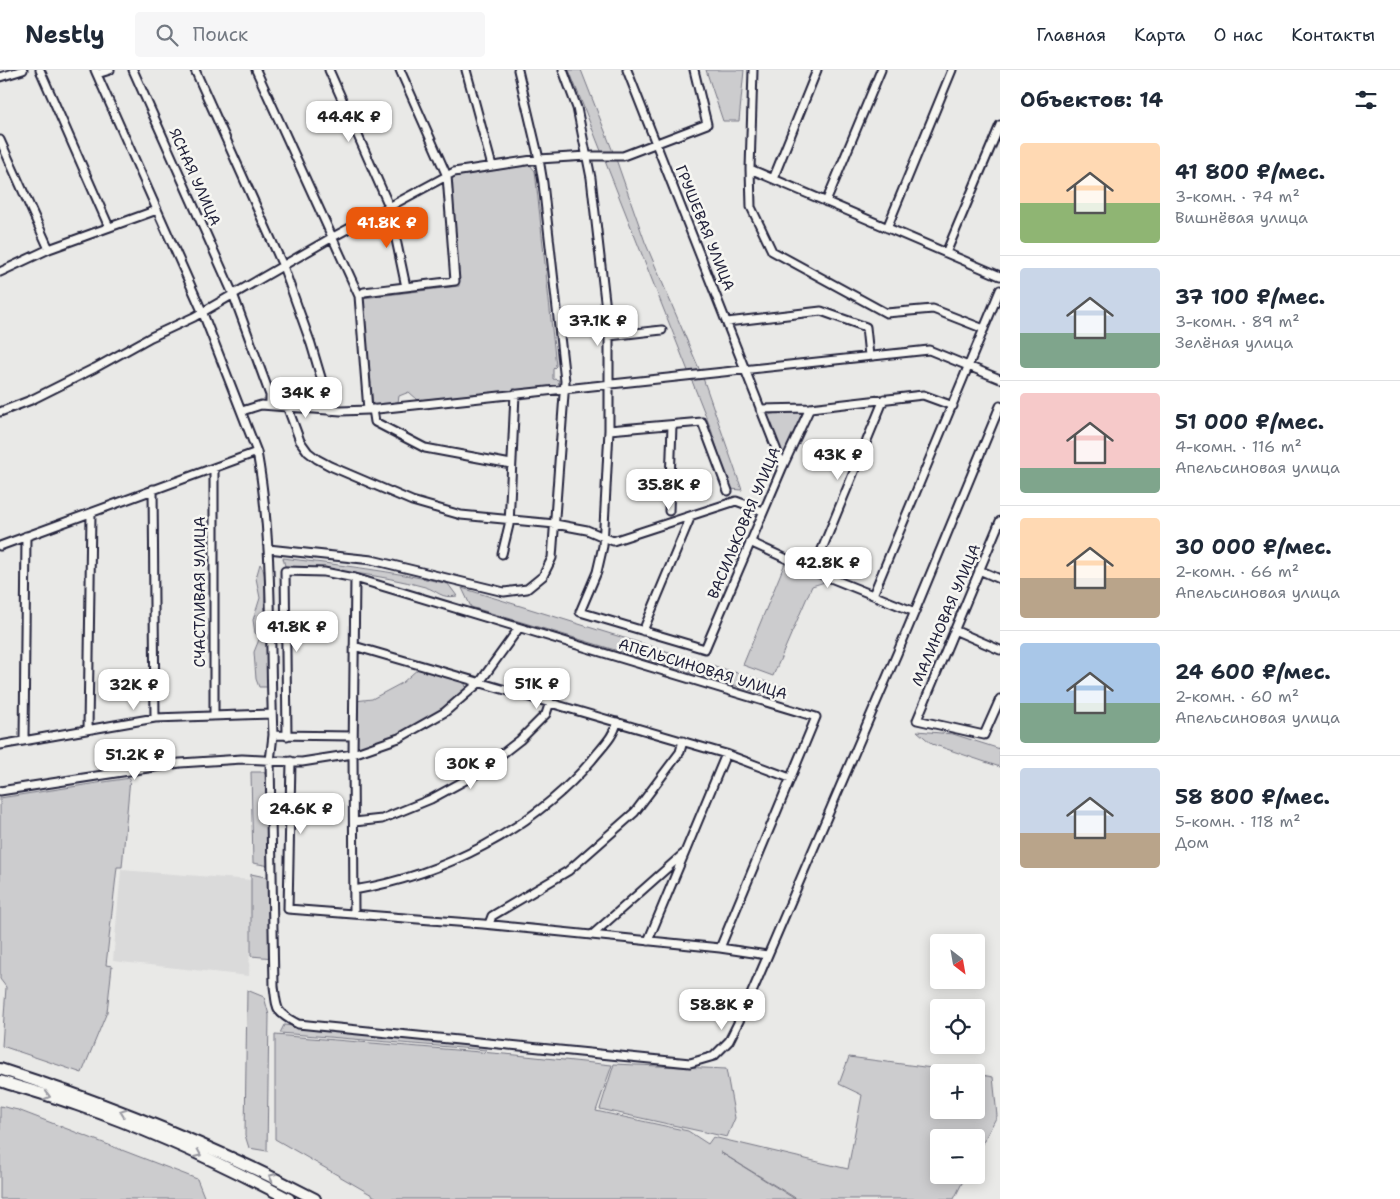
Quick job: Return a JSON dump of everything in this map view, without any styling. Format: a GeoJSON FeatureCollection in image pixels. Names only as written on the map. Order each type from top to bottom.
{"type":"FeatureCollection","features":[{"type":"Feature","properties":{"kind":"main road"},"geometry":{"type":"LineString","coordinates":[[0,1069],[78,1094],[164,1128],[279,1180],[315,1199]]}},
{"type":"Feature","properties":{"kind":"main road"},"geometry":{"type":"LineString","coordinates":[[0,1081],[77,1105],[160,1137],[216,1162],[289,1199]]}},
{"type":"Feature","properties":{"kind":"street"},"geometry":{"type":"LineString","coordinates":[[0,77],[23,70]]}},
{"type":"Feature","properties":{"kind":"street"},"geometry":{"type":"LineString","coordinates":[[40,70],[109,227]]}},
{"type":"Feature","properties":{"kind":"street"},"geometry":{"type":"LineString","coordinates":[[110,70],[96,72],[202,311],[258,452],[268,549],[273,735],[270,761],[274,986],[277,1010],[284,1017],[298,1024],[690,1062],[714,1056],[729,1041],[744,1011],[915,612],[1000,406]]}},
{"type":"Feature","properties":{"kind":"street","name":"ЯСНАЯ УЛИЦА"},"geometry":{"type":"LineString","coordinates":[[133,70],[233,294],[270,395],[270,405]]}},
{"type":"Feature","properties":{"kind":"street"},"geometry":{"type":"LineString","coordinates":[[195,70],[284,266],[311,344],[331,411]]}},
{"type":"Feature","properties":{"kind":"street"},"geometry":{"type":"LineString","coordinates":[[256,70],[359,296],[370,410],[376,422],[425,448],[511,464]]}},
{"type":"Feature","properties":{"kind":"street"},"geometry":{"type":"LineString","coordinates":[[329,70],[389,206],[406,287]]}},
{"type":"Feature","properties":{"kind":"street"},"geometry":{"type":"LineString","coordinates":[[359,296],[364,292],[455,281],[447,176],[400,70]]}},
{"type":"Feature","properties":{"kind":"street"},"geometry":{"type":"LineString","coordinates":[[466,70],[492,166]]}},
{"type":"Feature","properties":{"kind":"street"},"geometry":{"type":"LineString","coordinates":[[268,549],[372,560],[504,592],[527,589],[543,576],[552,558],[565,381],[539,159],[518,70]]}},
{"type":"Feature","properties":{"kind":"street"},"geometry":{"type":"LineString","coordinates":[[563,70],[577,108],[591,178],[609,336],[609,430],[603,537],[597,572],[580,612],[643,631],[690,516]]}},
{"type":"Feature","properties":{"kind":"street","name":"ГРУШЕВАЯ УЛИЦА"},"geometry":{"type":"LineString","coordinates":[[628,70],[783,466]]}},
{"type":"Feature","properties":{"kind":"street"},"geometry":{"type":"LineString","coordinates":[[0,412],[31,400],[194,316],[331,238],[454,172],[539,159],[623,156],[707,124],[694,70]]}},
{"type":"Feature","properties":{"kind":"street"},"geometry":{"type":"LineString","coordinates":[[753,70],[750,169],[751,207],[772,251],[886,313],[934,309],[984,329]]}},
{"type":"Feature","properties":{"kind":"street"},"geometry":{"type":"LineString","coordinates":[[773,179],[817,70]]}},
{"type":"Feature","properties":{"kind":"street"},"geometry":{"type":"LineString","coordinates":[[826,202],[881,70]]}},
{"type":"Feature","properties":{"kind":"street"},"geometry":{"type":"LineString","coordinates":[[887,228],[952,70]]}},
{"type":"Feature","properties":{"kind":"street"},"geometry":{"type":"LineString","coordinates":[[946,253],[1000,125]]}},
{"type":"Feature","properties":{"kind":"street"},"geometry":{"type":"LineString","coordinates":[[0,140],[49,249]]}},
{"type":"Feature","properties":{"kind":"street"},"geometry":{"type":"LineString","coordinates":[[750,169],[1000,276]]}},
{"type":"Feature","properties":{"kind":"street"},"geometry":{"type":"LineString","coordinates":[[0,272],[49,249],[157,210]]}},
{"type":"Feature","properties":{"kind":"street"},"geometry":{"type":"LineString","coordinates":[[874,596],[1000,290]]}},
{"type":"Feature","properties":{"kind":"street"},"geometry":{"type":"LineString","coordinates":[[727,322],[821,311],[866,327],[869,356]]}},
{"type":"Feature","properties":{"kind":"street"},"geometry":{"type":"LineString","coordinates":[[609,336],[662,330]]}},
{"type":"Feature","properties":{"kind":"street"},"geometry":{"type":"LineString","coordinates":[[242,411],[261,404],[331,411],[370,410],[929,350],[1000,379]]}},
{"type":"Feature","properties":{"kind":"street"},"geometry":{"type":"LineString","coordinates":[[502,554],[509,525],[515,394]]}},
{"type":"Feature","properties":{"kind":"street"},"geometry":{"type":"LineString","coordinates":[[760,409],[810,408],[923,394],[953,406]]}},
{"type":"Feature","properties":{"kind":"street"},"geometry":{"type":"LineString","coordinates":[[813,571],[884,400]]}},
{"type":"Feature","properties":{"kind":"street"},"geometry":{"type":"LineString","coordinates":[[287,406],[300,441],[308,452],[330,466],[412,501],[461,515],[555,524],[587,530],[613,541],[736,501],[763,511]]}},
{"type":"Feature","properties":{"kind":"street","name":"ВАСИЛЬКОВАЯ УЛИЦА"},"geometry":{"type":"LineString","coordinates":[[643,631],[705,649],[763,511],[810,408]]}},
{"type":"Feature","properties":{"kind":"street"},"geometry":{"type":"LineString","coordinates":[[609,430],[702,422],[728,491]]}},
{"type":"Feature","properties":{"kind":"street"},"geometry":{"type":"LineString","coordinates":[[669,511],[672,425]]}},
{"type":"Feature","properties":{"kind":"street"},"geometry":{"type":"LineString","coordinates":[[0,546],[258,452]]}},
{"type":"Feature","properties":{"kind":"street","name":"СЧАСТЛИВАЯ УЛИЦА"},"geometry":{"type":"LineString","coordinates":[[214,468],[214,716]]}},
{"type":"Feature","properties":{"kind":"street"},"geometry":{"type":"LineString","coordinates":[[153,490],[155,718]]}},
{"type":"Feature","properties":{"kind":"street"},"geometry":{"type":"LineString","coordinates":[[88,729],[91,513]]}},
{"type":"Feature","properties":{"kind":"street","name":"МАЛИНОВАЯ УЛИЦА"},"geometry":{"type":"LineString","coordinates":[[1000,521],[917,720],[984,735],[1000,699]]}},
{"type":"Feature","properties":{"kind":"street"},"geometry":{"type":"LineString","coordinates":[[24,740],[26,536]]}},
{"type":"Feature","properties":{"kind":"street"},"geometry":{"type":"LineString","coordinates":[[750,542],[813,571],[915,612]]}},
{"type":"Feature","properties":{"kind":"street"},"geometry":{"type":"LineString","coordinates":[[979,570],[1000,579]]}},
{"type":"Feature","properties":{"kind":"street","name":"АПЕЛЬСИНОВАЯ УЛИЦА"},"geometry":{"type":"LineString","coordinates":[[287,736],[285,571],[324,572],[355,578],[816,717],[720,948]]}},
{"type":"Feature","properties":{"kind":"street"},"geometry":{"type":"LineString","coordinates":[[354,914],[353,736],[355,578]]}},
{"type":"Feature","properties":{"kind":"street"},"geometry":{"type":"LineString","coordinates":[[0,791],[180,763],[214,760],[302,762],[353,754],[399,738],[445,712],[480,682],[519,628]]}},
{"type":"Feature","properties":{"kind":"street"},"geometry":{"type":"LineString","coordinates":[[954,630],[1000,650]]}},
{"type":"Feature","properties":{"kind":"street"},"geometry":{"type":"LineString","coordinates":[[354,646],[726,754],[790,778]]}},
{"type":"Feature","properties":{"kind":"street"},"geometry":{"type":"LineString","coordinates":[[354,822],[382,819],[431,799],[475,775],[520,740],[546,714],[550,702]]}},
{"type":"Feature","properties":{"kind":"street"},"geometry":{"type":"LineString","coordinates":[[0,745],[155,718],[272,714]]}},
{"type":"Feature","properties":{"kind":"street"},"geometry":{"type":"LineString","coordinates":[[354,890],[376,887],[435,868],[478,850],[531,816],[580,774],[607,742],[616,729],[617,722]]}},
{"type":"Feature","properties":{"kind":"street"},"geometry":{"type":"LineString","coordinates":[[273,735],[353,736]]}},
{"type":"Feature","properties":{"kind":"street"},"geometry":{"type":"LineString","coordinates":[[489,924],[492,916],[568,871],[635,812],[680,752],[683,741]]}},
{"type":"Feature","properties":{"kind":"street"},"geometry":{"type":"LineString","coordinates":[[648,941],[726,754]]}},
{"type":"Feature","properties":{"kind":"street"},"geometry":{"type":"LineString","coordinates":[[291,761],[288,909],[489,924],[720,948],[767,955]]}},
{"type":"Feature","properties":{"kind":"street"},"geometry":{"type":"LineString","coordinates":[[592,935],[683,854]]}},
{"type":"Feature","properties":{"kind":"shaded area"},"geometry":{"type":"Polygon","coordinates":[[[569,70],[581,70],[617,162],[645,242],[703,378],[742,490],[730,489],[711,429],[569,70]]]}},
{"type":"Feature","properties":{"kind":"shaded area"},"geometry":{"type":"Polygon","coordinates":[[[706,70],[744,70],[739,121],[723,121],[706,70]]]}},
{"type":"Feature","properties":{"kind":"shaded area"},"geometry":{"type":"Polygon","coordinates":[[[530,165],[535,171],[556,366],[553,369],[553,379],[559,380],[558,386],[418,400],[409,392],[399,396],[398,402],[373,406],[363,298],[459,286],[450,177],[530,165]]]}},
{"type":"Feature","properties":{"kind":"shaded area"},"geometry":{"type":"Polygon","coordinates":[[[798,411],[802,414],[803,418],[789,451],[784,453],[780,451],[767,417],[771,414],[798,411]]]}},
{"type":"Feature","properties":{"kind":"shaded area"},"geometry":{"type":"Polygon","coordinates":[[[283,558],[428,579],[448,584],[457,596],[443,596],[425,587],[373,576],[285,566],[283,558]]]}},
{"type":"Feature","properties":{"kind":"shaded area"},"geometry":{"type":"Polygon","coordinates":[[[785,563],[828,581],[812,586],[773,676],[743,665],[785,563]]]}},
{"type":"Feature","properties":{"kind":"shaded area"},"geometry":{"type":"Polygon","coordinates":[[[260,564],[265,576],[264,621],[270,687],[259,687],[256,679],[254,652],[260,637],[255,633],[253,620],[260,598],[256,578],[260,564]]]}},
{"type":"Feature","properties":{"kind":"shaded area"},"geometry":{"type":"Polygon","coordinates":[[[462,588],[786,688],[776,698],[471,607],[462,588]]]}},
{"type":"Feature","properties":{"kind":"shaded area"},"geometry":{"type":"Polygon","coordinates":[[[419,668],[464,681],[467,690],[449,707],[412,730],[362,749],[355,746],[355,701],[372,699],[402,683],[419,668]]]}},
{"type":"Feature","properties":{"kind":"shaded area"},"geometry":{"type":"Polygon","coordinates":[[[917,731],[953,734],[1000,749],[1000,767],[932,744],[917,731]]]}},
{"type":"Feature","properties":{"kind":"shaded area"},"geometry":{"type":"Polygon","coordinates":[[[251,772],[264,772],[271,786],[270,866],[253,863],[251,772]]]}},
{"type":"Feature","properties":{"kind":"shaded area"},"geometry":{"type":"Polygon","coordinates":[[[130,778],[122,867],[117,867],[106,965],[112,966],[107,1012],[82,1073],[2,1046],[6,987],[0,979],[0,798],[130,778]]]}},
{"type":"Feature","properties":{"kind":"shaded area"},"geometry":{"type":"Polygon","coordinates":[[[121,870],[252,880],[249,976],[113,961],[121,870]]]}},
{"type":"Feature","properties":{"kind":"shaded area"},"geometry":{"type":"Polygon","coordinates":[[[251,874],[270,878],[274,958],[251,956],[251,874]]]}},
{"type":"Feature","properties":{"kind":"shaded area"},"geometry":{"type":"Polygon","coordinates":[[[247,990],[264,997],[269,1015],[267,1151],[249,1148],[245,1135],[247,990]]]}},
{"type":"Feature","properties":{"kind":"shaded area"},"geometry":{"type":"Polygon","coordinates":[[[284,1025],[487,1047],[486,1050],[280,1033],[284,1025]]]}},
{"type":"Feature","properties":{"kind":"shaded area"},"geometry":{"type":"Polygon","coordinates":[[[275,1035],[612,1065],[596,1111],[688,1131],[708,1144],[713,1137],[848,1169],[862,1095],[839,1084],[849,1057],[930,1068],[930,1119],[985,1119],[985,1076],[993,1077],[997,1116],[985,1139],[985,1129],[930,1129],[930,1184],[962,1184],[954,1199],[797,1199],[720,1152],[795,1199],[379,1199],[275,1139],[275,1035]]]}},
{"type":"Feature","properties":{"kind":"shaded area"},"geometry":{"type":"Polygon","coordinates":[[[614,1064],[726,1069],[735,1118],[727,1137],[600,1109],[614,1064]]]}},
{"type":"Feature","properties":{"kind":"shaded area"},"geometry":{"type":"Polygon","coordinates":[[[0,1106],[18,1110],[197,1179],[205,1199],[0,1199],[0,1106]]]}}]}
